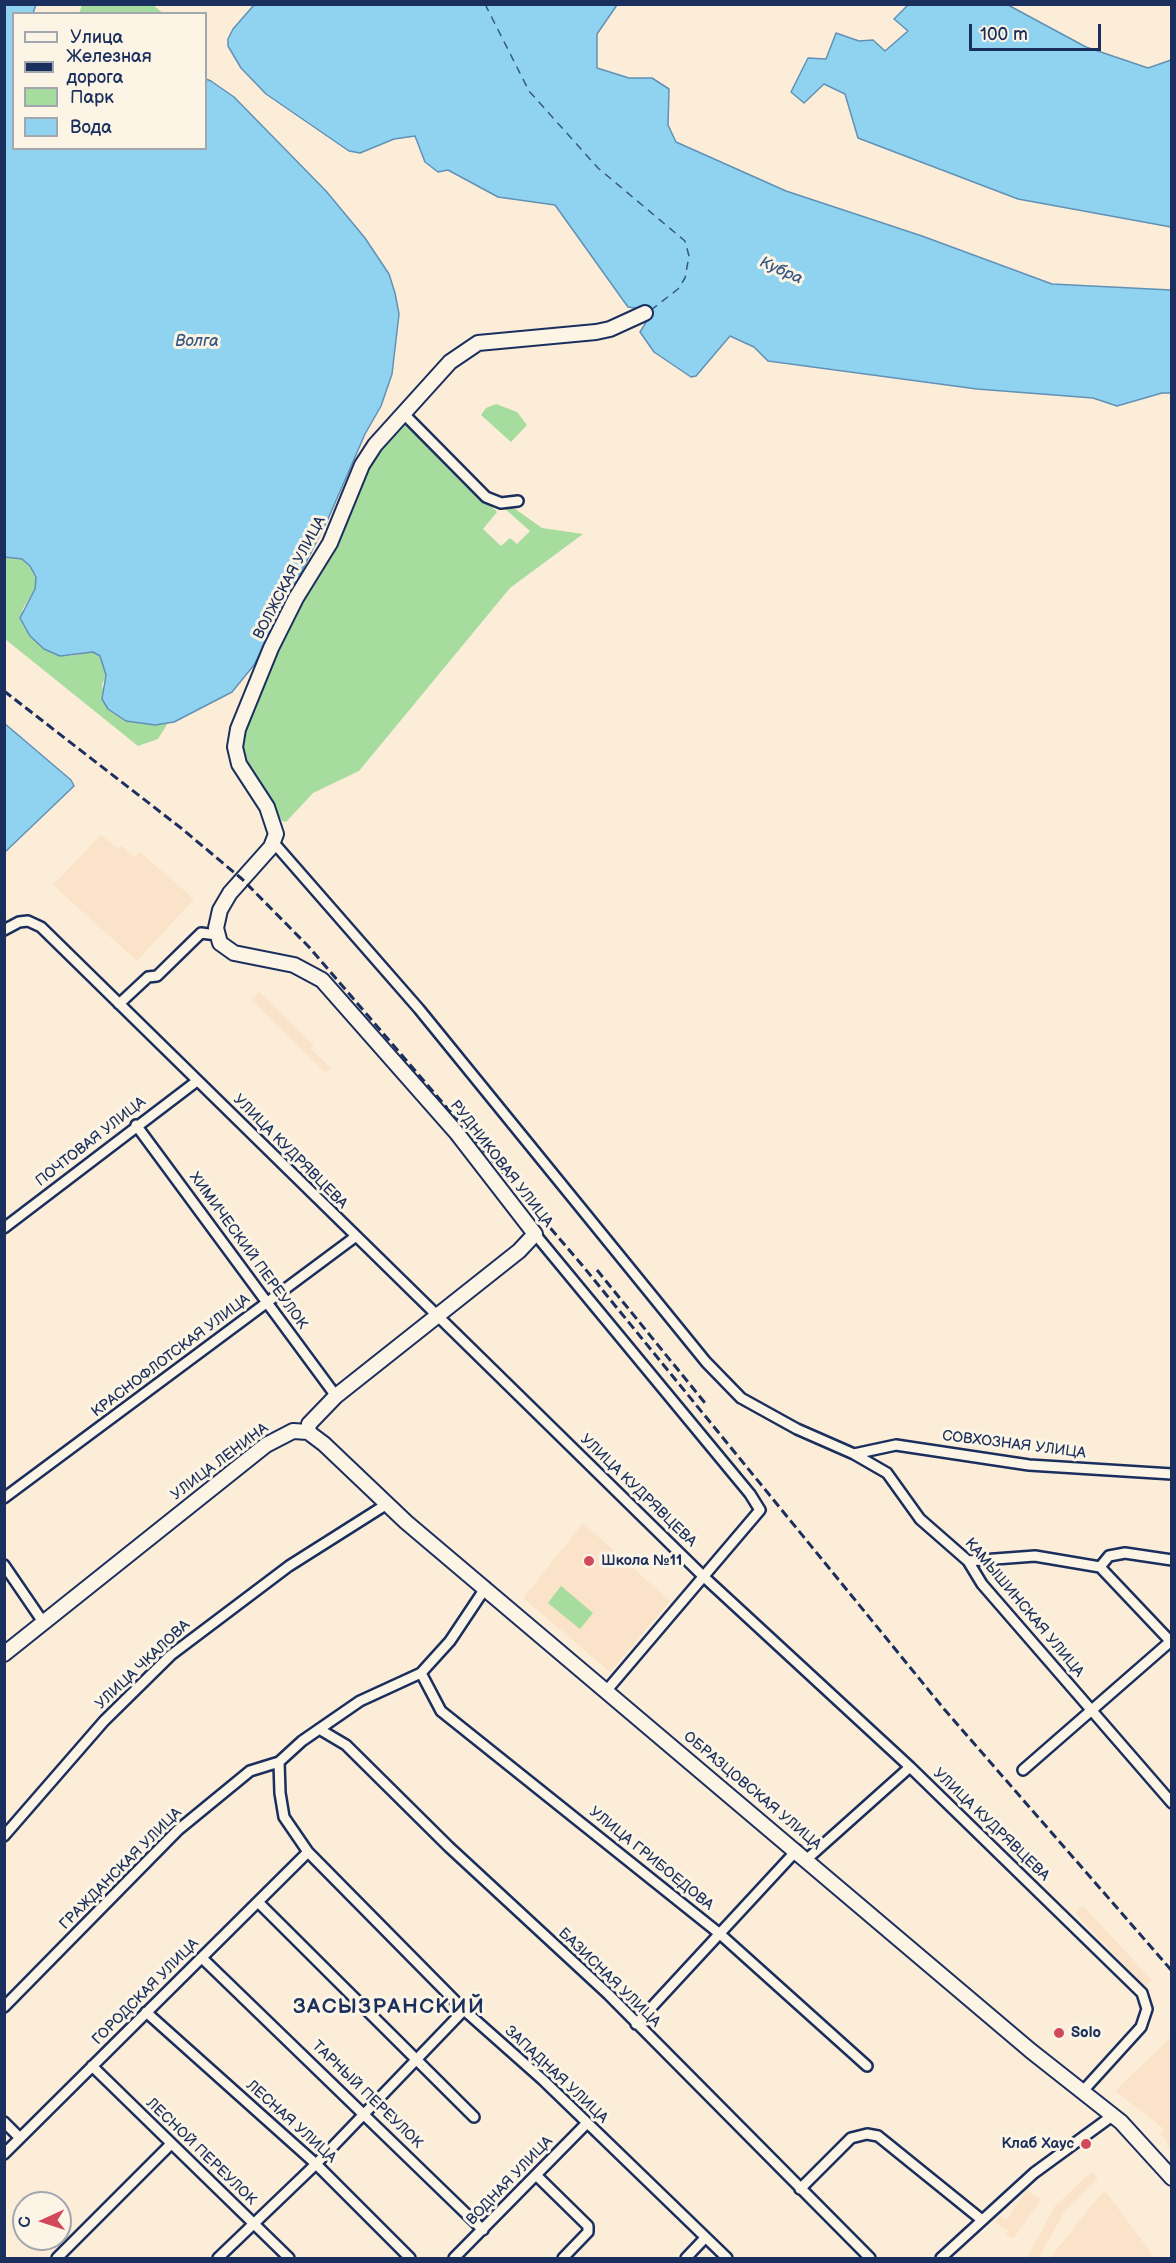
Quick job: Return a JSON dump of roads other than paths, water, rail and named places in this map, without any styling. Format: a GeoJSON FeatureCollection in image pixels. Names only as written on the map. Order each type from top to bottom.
{"type":"FeatureCollection","features":[{"type":"Feature","properties":{"kind":"street","name":"ВОЛЖСКАЯ УЛИЦА"},"geometry":{"type":"LineString","coordinates":[[274,843],[276,834],[271,816],[237,756],[238,729],[271,648],[296,597],[330,543],[362,465],[375,445],[450,362],[478,343],[596,332],[610,329],[645,314]]}},
{"type":"Feature","properties":{"kind":"street"},"geometry":{"type":"LineString","coordinates":[[404,414],[486,497],[501,503],[518,501]]}},
{"type":"Feature","properties":{"kind":"street"},"geometry":{"type":"LineString","coordinates":[[120,1004],[148,977],[157,976],[201,933],[217,935],[220,910],[242,879],[274,843]]}},
{"type":"Feature","properties":{"kind":"street","name":"КАМЫШИНСКАЯ УЛИЦА"},"geometry":{"type":"LineString","coordinates":[[274,843],[419,1009],[712,1368],[741,1398],[797,1429],[874,1464],[887,1473],[920,1518],[968,1561],[982,1584],[1172,1803]]}},
{"type":"Feature","properties":{"kind":"street","name":"УЛИЦА КУДРЯВЦЕВА"},"geometry":{"type":"LineString","coordinates":[[4,930],[19,922],[28,921],[41,927],[354,1237],[703,1576],[910,1767],[1142,1993],[1148,2009],[1141,2027],[1082,2092]]}},
{"type":"Feature","properties":{"kind":"street","name":"РУДНИКОВАЯ УЛИЦА"},"geometry":{"type":"LineString","coordinates":[[217,935],[220,943],[234,953],[294,965],[322,980],[456,1132],[535,1234],[755,1499],[760,1510],[703,1576]]}},
{"type":"Feature","properties":{"kind":"street","name":"ПОЧТОВАЯ УЛИЦА"},"geometry":{"type":"LineString","coordinates":[[4,1228],[136,1125],[197,1081]]}},
{"type":"Feature","properties":{"kind":"street","name":"ХИМИЧЕСКИЙ ПЕРЕУЛОК"},"geometry":{"type":"LineString","coordinates":[[136,1125],[336,1396]]}},
{"type":"Feature","properties":{"kind":"street"},"geometry":{"type":"LineString","coordinates":[[308,1432],[309,1424],[336,1396],[519,1251],[535,1234]]}},
{"type":"Feature","properties":{"kind":"street","name":"КРАСНОФЛОТСКАЯ УЛИЦА"},"geometry":{"type":"LineString","coordinates":[[4,1498],[354,1237]]}},
{"type":"Feature","properties":{"kind":"street","name":"УЛИЦА ЛЕНИНА"},"geometry":{"type":"LineString","coordinates":[[4,1654],[267,1445],[293,1431],[308,1432]]}},
{"type":"Feature","properties":{"kind":"street","name":"ОБРАЗЦОВСКАЯ УЛИЦА"},"geometry":{"type":"LineString","coordinates":[[308,1432],[324,1444],[387,1504],[1112,2116],[1172,2178]]}},
{"type":"Feature","properties":{"kind":"street","name":"СОВХОЗНАЯ УЛИЦА"},"geometry":{"type":"LineString","coordinates":[[854,1454],[896,1445],[1029,1465],[1172,1474]]}},
{"type":"Feature","properties":{"kind":"street","name":"УЛИЦА ЧКАЛОВА"},"geometry":{"type":"LineString","coordinates":[[4,1836],[104,1721],[171,1655],[289,1566],[387,1504]]}},
{"type":"Feature","properties":{"kind":"street"},"geometry":{"type":"LineString","coordinates":[[1100,1567],[1109,1556],[1125,1553],[1172,1560]]}},
{"type":"Feature","properties":{"kind":"street"},"geometry":{"type":"LineString","coordinates":[[968,1561],[1035,1556],[1100,1567],[1171,1641],[1023,1770]]}},
{"type":"Feature","properties":{"kind":"street"},"geometry":{"type":"LineString","coordinates":[[4,1565],[44,1622]]}},
{"type":"Feature","properties":{"kind":"street"},"geometry":{"type":"LineString","coordinates":[[607,1690],[703,1576]]}},
{"type":"Feature","properties":{"kind":"street","name":"ГРАЖДАНСКАЯ УЛИЦА"},"geometry":{"type":"LineString","coordinates":[[4,2007],[178,1830],[250,1771],[279,1762],[302,1741],[360,1701],[422,1673],[450,1641],[486,1587]]}},
{"type":"Feature","properties":{"kind":"street","name":"УЛИЦА ГРИБОЕДОВА"},"geometry":{"type":"LineString","coordinates":[[422,1673],[441,1711],[720,1934],[867,2066]]}},
{"type":"Feature","properties":{"kind":"street","name":"БАЗИСНАЯ УЛИЦА"},"geometry":{"type":"LineString","coordinates":[[319,1729],[346,1745],[440,1839],[608,1994],[870,2259]]}},
{"type":"Feature","properties":{"kind":"street","name":"ЗАПАДНАЯ УЛИЦА"},"geometry":{"type":"LineString","coordinates":[[279,1762],[280,1793],[284,1816],[308,1852],[464,2010],[543,2080],[727,2259]]}},
{"type":"Feature","properties":{"kind":"street"},"geometry":{"type":"LineString","coordinates":[[636,2024],[720,1934],[802,1854],[910,1767]]}},
{"type":"Feature","properties":{"kind":"street","name":"ГОРОДСКАЯ УЛИЦА"},"geometry":{"type":"LineString","coordinates":[[4,2154],[308,1852]]}},
{"type":"Feature","properties":{"kind":"street"},"geometry":{"type":"LineString","coordinates":[[258,1902],[474,2117]]}},
{"type":"Feature","properties":{"kind":"street","name":"ТАРНЫЙ ПЕРЕУЛОК"},"geometry":{"type":"LineString","coordinates":[[202,1958],[366,2114],[483,2230]]}},
{"type":"Feature","properties":{"kind":"street"},"geometry":{"type":"LineString","coordinates":[[218,2259],[366,2114],[464,2010]]}},
{"type":"Feature","properties":{"kind":"street","name":"ЛЕСНАЯ УЛИЦА"},"geometry":{"type":"LineString","coordinates":[[146,2012],[316,2164],[410,2259]]}},
{"type":"Feature","properties":{"kind":"street","name":"ЛЕСНОЙ ПЕРЕУЛОК"},"geometry":{"type":"LineString","coordinates":[[92,2066],[170,2145],[289,2259]]}},
{"type":"Feature","properties":{"kind":"street"},"geometry":{"type":"LineString","coordinates":[[941,2259],[1034,2173],[1112,2116]]}},
{"type":"Feature","properties":{"kind":"street"},"geometry":{"type":"LineString","coordinates":[[4,2122],[20,2138]]}},
{"type":"Feature","properties":{"kind":"street","name":"ВОДНАЯ УЛИЦА"},"geometry":{"type":"LineString","coordinates":[[454,2259],[586,2124]]}},
{"type":"Feature","properties":{"kind":"street"},"geometry":{"type":"LineString","coordinates":[[800,2189],[851,2138],[867,2134],[878,2136],[982,2220]]}},
{"type":"Feature","properties":{"kind":"street"},"geometry":{"type":"LineString","coordinates":[[57,2259],[170,2145]]}},
{"type":"Feature","properties":{"kind":"street"},"geometry":{"type":"LineString","coordinates":[[536,2175],[588,2226],[588,2232],[563,2259]]}},
{"type":"Feature","properties":{"kind":"street"},"geometry":{"type":"LineString","coordinates":[[686,2259],[705,2238]]}},
{"type":"Feature","properties":{"kind":"water"},"geometry":{"type":"Polygon","coordinates":[[[909,4],[1008,5],[1086,47],[1148,68],[1171,60],[1171,227],[1018,199],[858,138],[845,94],[824,84],[804,103],[791,92],[808,58],[826,59],[836,33],[859,41],[873,40],[885,51],[908,31],[894,19],[909,4]]]}},
{"type":"Feature","properties":{"kind":"water","name":"Волга"},"geometry":{"type":"Polygon","coordinates":[[[4,5],[36,5],[33,12],[12,12],[12,150],[207,150],[207,79],[211,81],[234,97],[326,191],[365,238],[389,274],[399,314],[392,374],[381,406],[365,434],[328,519],[254,665],[232,692],[174,722],[155,725],[126,721],[108,709],[102,699],[106,675],[100,656],[93,652],[60,656],[44,649],[30,636],[20,618],[35,589],[36,577],[30,566],[22,559],[5,557],[4,5]]]}},
{"type":"Feature","properties":{"kind":"water","name":"Кубра"},"geometry":{"type":"Polygon","coordinates":[[[254,5],[617,5],[597,34],[597,68],[629,78],[652,78],[669,89],[668,125],[676,142],[786,191],[922,236],[1052,284],[1171,290],[1171,393],[1162,393],[1117,406],[1093,398],[977,389],[768,361],[754,347],[730,336],[696,376],[691,377],[654,352],[640,332],[648,319],[642,309],[628,307],[555,205],[498,197],[448,170],[438,172],[425,162],[415,136],[394,139],[360,153],[349,151],[266,94],[241,68],[228,46],[228,39],[233,29],[254,5]]]}},
{"type":"Feature","properties":{"kind":"water"},"geometry":{"type":"Polygon","coordinates":[[[4,723],[71,780],[74,786],[5,852],[4,723]]]}},
{"type":"Feature","properties":{"kind":"railway"},"geometry":{"type":"LineString","coordinates":[[4,691],[181,828],[242,879],[309,947],[582,1265],[944,1709],[1172,1971]]}},
{"type":"Feature","properties":{"kind":"railway"},"geometry":{"type":"LineString","coordinates":[[597,1270],[705,1403]]}},
{"type":"Feature","properties":{"kind":"place","name":"Школа №11"},"geometry":{"type":"Point","coordinates":[589,1561]}},
{"type":"Feature","properties":{"kind":"place","name":"Solo"},"geometry":{"type":"Point","coordinates":[1059,2033]}},
{"type":"Feature","properties":{"kind":"place","name":"Клаб Хаус"},"geometry":{"type":"Point","coordinates":[1086,2144]}},
{"type":"Feature","properties":{"kind":"district","name":"ЗАСЫЗРАНСКИЙ"},"geometry":{"type":"Point","coordinates":[389,2008]}}]}
